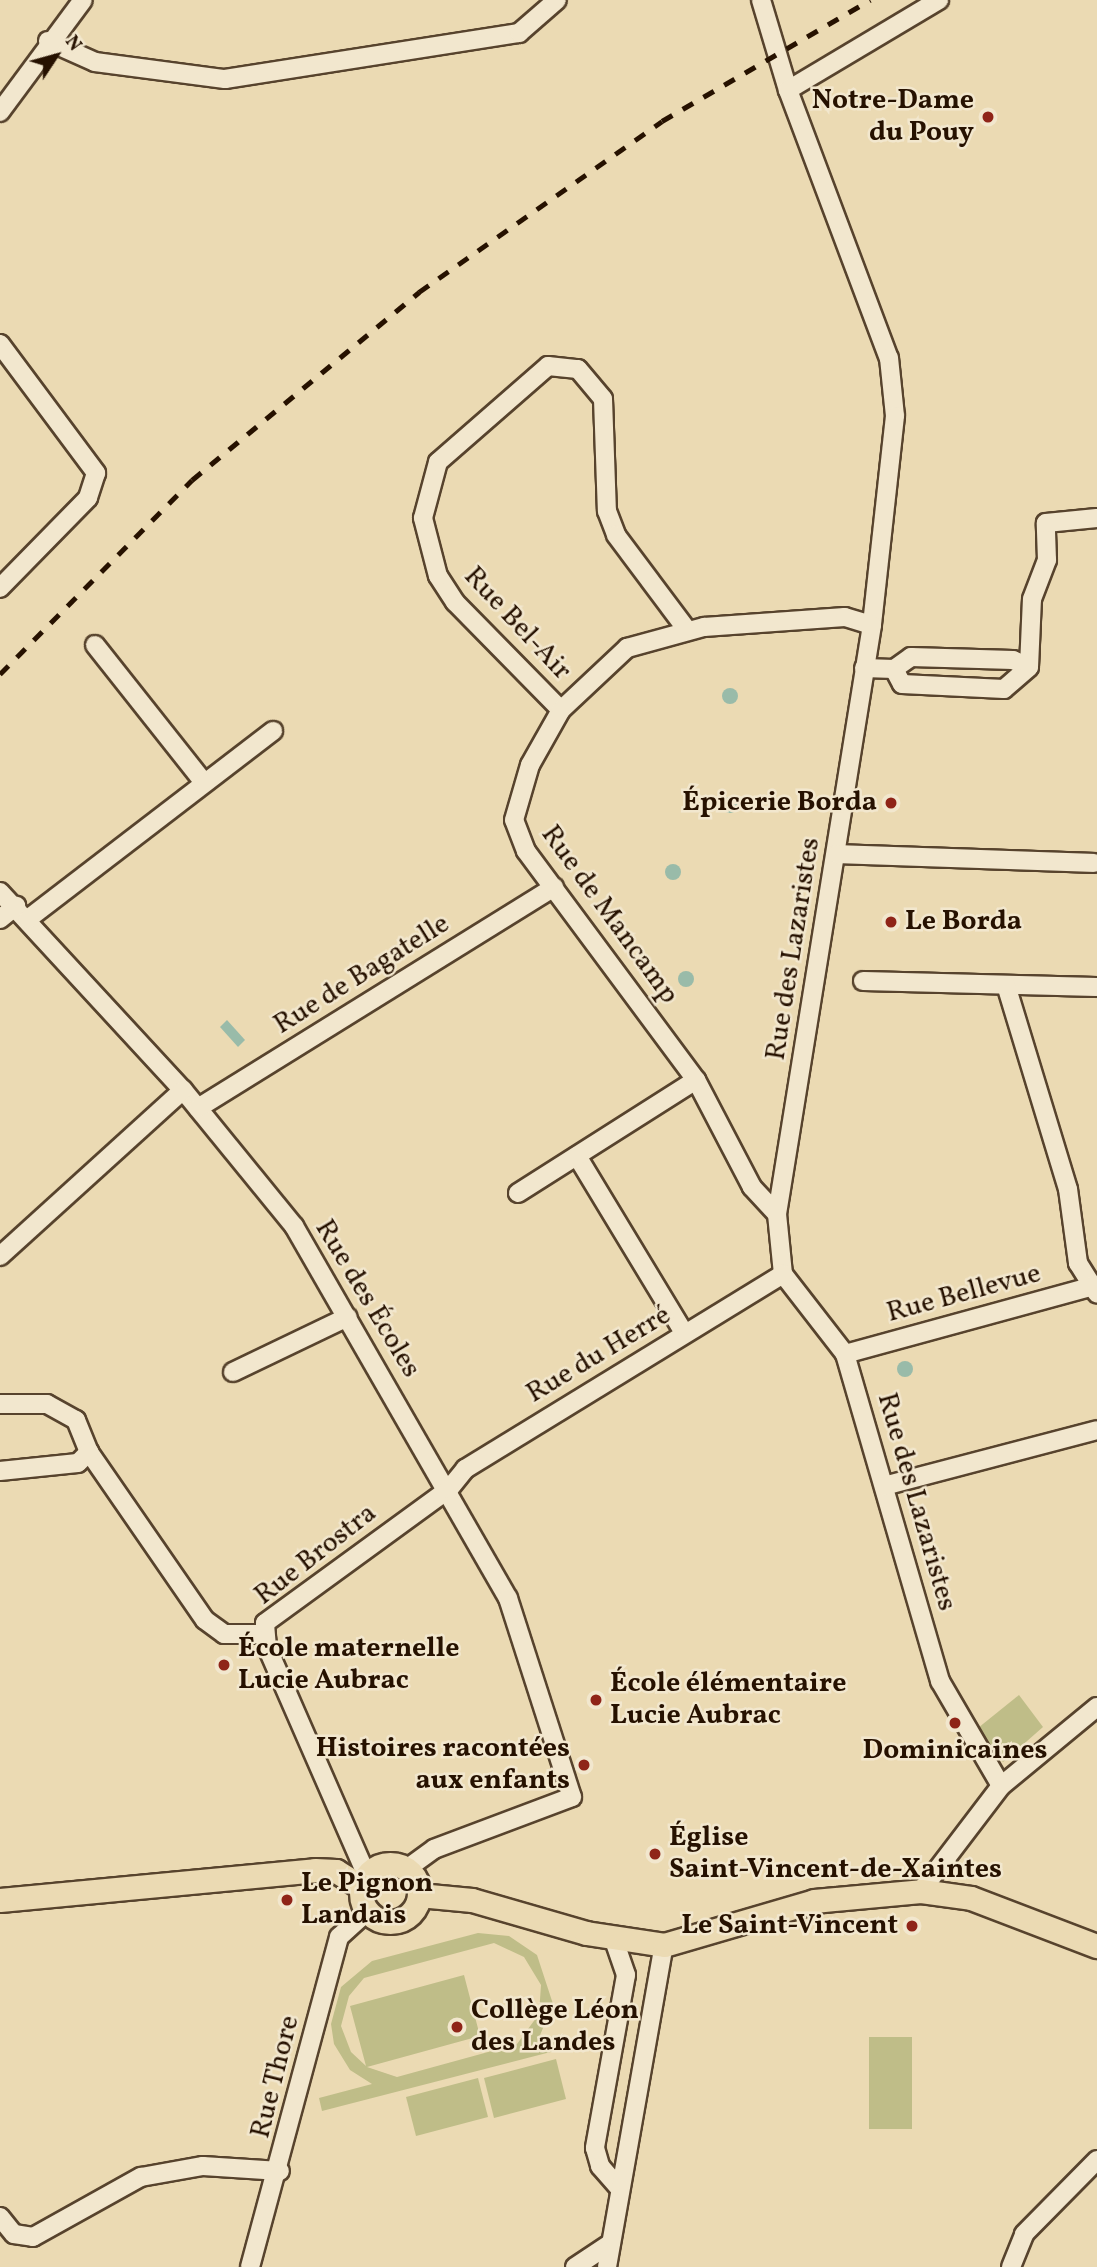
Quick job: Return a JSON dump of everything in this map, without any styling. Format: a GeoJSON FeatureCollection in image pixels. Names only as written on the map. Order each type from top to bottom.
{"type":"FeatureCollection","features":[{"type":"Feature","properties":{"kind":"main road"},"geometry":{"type":"LineString","coordinates":[[381,1865],[407,1869],[419,1895],[412,1912],[394,1921],[368,1911],[364,1881],[381,1865]]}},
{"type":"Feature","properties":{"kind":"main road"},"geometry":{"type":"LineString","coordinates":[[0,1900],[316,1870],[336,1871],[364,1881]]}},
{"type":"Feature","properties":{"kind":"main road"},"geometry":{"type":"LineString","coordinates":[[419,1895],[472,1900],[614,1940],[664,1945],[814,1901],[921,1891],[971,1898],[1097,1946]]}},
{"type":"Feature","properties":{"kind":"street"},"geometry":{"type":"LineString","coordinates":[[0,112],[48,41],[83,0]]}},
{"type":"Feature","properties":{"kind":"street"},"geometry":{"type":"LineString","coordinates":[[48,41],[95,62],[225,79],[519,33],[557,0]]}},
{"type":"Feature","properties":{"kind":"street","name":"Rue des Lazaristes"},"geometry":{"type":"LineString","coordinates":[[761,0],[788,90],[889,358],[893,456],[872,625],[837,854],[777,1214],[783,1274],[845,1354],[940,1681],[1000,1786]]}},
{"type":"Feature","properties":{"kind":"street"},"geometry":{"type":"LineString","coordinates":[[788,90],[939,0]]}},
{"type":"Feature","properties":{"kind":"street"},"geometry":{"type":"LineString","coordinates":[[0,344],[6,364],[96,473],[88,498],[0,588]]}},
{"type":"Feature","properties":{"kind":"street","name":"Rue Bel-Air"},"geometry":{"type":"LineString","coordinates":[[561,710],[455,602],[438,576],[423,518],[438,462],[548,366],[578,369],[603,399],[607,511],[616,535],[687,630]]}},
{"type":"Feature","properties":{"kind":"street"},"geometry":{"type":"LineString","coordinates":[[894,669],[902,684],[1004,689],[1029,667],[1032,600],[1047,560],[1046,523],[1097,519]]}},
{"type":"Feature","properties":{"kind":"street","name":"Rue de Mancamp"},"geometry":{"type":"LineString","coordinates":[[777,1214],[752,1187],[696,1080],[526,851],[514,820],[530,765],[561,710],[627,648],[687,630],[845,617],[872,625]]}},
{"type":"Feature","properties":{"kind":"street"},"geometry":{"type":"LineString","coordinates":[[95,645],[202,780]]}},
{"type":"Feature","properties":{"kind":"street"},"geometry":{"type":"LineString","coordinates":[[864,668],[894,669],[911,657],[1013,660],[1029,667]]}},
{"type":"Feature","properties":{"kind":"street"},"geometry":{"type":"LineString","coordinates":[[0,919],[22,913],[273,731]]}},
{"type":"Feature","properties":{"kind":"street"},"geometry":{"type":"LineString","coordinates":[[837,854],[1094,863]]}},
{"type":"Feature","properties":{"kind":"street","name":"Rue de Bagatelle"},"geometry":{"type":"LineString","coordinates":[[198,1108],[554,887]]}},
{"type":"Feature","properties":{"kind":"street","name":"Rue des Écoles"},"geometry":{"type":"LineString","coordinates":[[0,892],[183,1090],[294,1226],[449,1489],[508,1598],[570,1803],[433,1849],[407,1869]]}},
{"type":"Feature","properties":{"kind":"street"},"geometry":{"type":"LineString","coordinates":[[863,981],[1097,987]]}},
{"type":"Feature","properties":{"kind":"street"},"geometry":{"type":"LineString","coordinates":[[1006,985],[1068,1189],[1078,1263],[1096,1289]]}},
{"type":"Feature","properties":{"kind":"street"},"geometry":{"type":"LineString","coordinates":[[518,1193],[696,1080]]}},
{"type":"Feature","properties":{"kind":"street"},"geometry":{"type":"LineString","coordinates":[[2,1249],[183,1090]]}},
{"type":"Feature","properties":{"kind":"street"},"geometry":{"type":"LineString","coordinates":[[577,1156],[684,1333]]}},
{"type":"Feature","properties":{"kind":"street","name":"Rue du Herré"},"geometry":{"type":"LineString","coordinates":[[449,1489],[465,1469],[783,1274]]}},
{"type":"Feature","properties":{"kind":"street","name":"Rue Bellevue"},"geometry":{"type":"LineString","coordinates":[[845,1354],[1096,1289]]}},
{"type":"Feature","properties":{"kind":"street"},"geometry":{"type":"LineString","coordinates":[[233,1372],[348,1317]]}},
{"type":"Feature","properties":{"kind":"street"},"geometry":{"type":"LineString","coordinates":[[0,1404],[47,1404],[76,1420],[89,1452],[205,1620],[224,1634],[263,1634]]}},
{"type":"Feature","properties":{"kind":"street"},"geometry":{"type":"LineString","coordinates":[[884,1486],[1097,1430]]}},
{"type":"Feature","properties":{"kind":"street"},"geometry":{"type":"LineString","coordinates":[[0,1471],[78,1463],[89,1452]]}},
{"type":"Feature","properties":{"kind":"street","name":"Rue Brostra"},"geometry":{"type":"LineString","coordinates":[[364,1881],[263,1634],[265,1623],[316,1582],[449,1489]]}},
{"type":"Feature","properties":{"kind":"street"},"geometry":{"type":"LineString","coordinates":[[921,1891],[1000,1786],[1097,1707]]}},
{"type":"Feature","properties":{"kind":"street","name":"Rue Thore"},"geometry":{"type":"LineString","coordinates":[[250,2267],[280,2171],[339,1937],[368,1911]]}},
{"type":"Feature","properties":{"kind":"street"},"geometry":{"type":"LineString","coordinates":[[614,1940],[626,1975],[595,2148],[600,2166],[620,2189]]}},
{"type":"Feature","properties":{"kind":"street"},"geometry":{"type":"LineString","coordinates":[[607,2267],[664,1945]]}},
{"type":"Feature","properties":{"kind":"street"},"geometry":{"type":"LineString","coordinates":[[1011,2267],[1024,2234],[1097,2160]]}},
{"type":"Feature","properties":{"kind":"street"},"geometry":{"type":"LineString","coordinates":[[0,2217],[14,2234],[33,2237],[141,2177],[203,2166],[280,2171]]}},
{"type":"Feature","properties":{"kind":"street"},"geometry":{"type":"LineString","coordinates":[[575,2267],[611,2243]]}},
{"type":"Feature","properties":{"kind":"shaded area"},"geometry":{"type":"Polygon","coordinates":[[[730,688],[738,696],[730,704],[722,696],[730,688]]]}},
{"type":"Feature","properties":{"kind":"shaded area"},"geometry":{"type":"Polygon","coordinates":[[[727,797],[733,797],[738,805],[736,811],[727,813],[722,808],[722,802],[727,797]]]}},
{"type":"Feature","properties":{"kind":"shaded area"},"geometry":{"type":"Polygon","coordinates":[[[670,864],[676,864],[681,872],[679,878],[670,880],[665,875],[665,869],[670,864]]]}},
{"type":"Feature","properties":{"kind":"shaded area"},"geometry":{"type":"Polygon","coordinates":[[[683,971],[689,971],[694,979],[692,985],[683,987],[678,982],[678,976],[683,971]]]}},
{"type":"Feature","properties":{"kind":"shaded area"},"geometry":{"type":"Polygon","coordinates":[[[227,1020],[245,1040],[238,1047],[220,1027],[227,1020]]]}},
{"type":"Feature","properties":{"kind":"shaded area"},"geometry":{"type":"Polygon","coordinates":[[[902,1361],[908,1361],[913,1369],[911,1375],[902,1377],[897,1372],[897,1366],[902,1361]]]}},
{"type":"Feature","properties":{"kind":"shaded area"},"geometry":{"type":"Polygon","coordinates":[[[1019,1695],[1043,1727],[1003,1762],[978,1728],[1019,1695]]]}},
{"type":"Feature","properties":{"kind":"shaded area"},"geometry":{"type":"Polygon","coordinates":[[[478,1933],[509,1936],[537,1955],[553,2004],[538,2040],[563,2034],[566,2048],[322,2111],[319,2098],[372,2084],[350,2070],[334,2044],[331,2024],[341,1987],[372,1961],[478,1933]],[[494,1943],[364,1978],[349,1996],[341,2026],[351,2052],[366,2066],[350,2006],[464,1975],[480,2036],[367,2067],[397,2077],[517,2044],[539,2014],[541,1985],[524,1957],[494,1943]]]}},
{"type":"Feature","properties":{"kind":"shaded area"},"geometry":{"type":"Polygon","coordinates":[[[869,2037],[912,2037],[912,2129],[869,2129],[869,2037]]]}},
{"type":"Feature","properties":{"kind":"shaded area"},"geometry":{"type":"Polygon","coordinates":[[[556,2059],[566,2099],[494,2118],[484,2078],[556,2059]]]}},
{"type":"Feature","properties":{"kind":"shaded area"},"geometry":{"type":"Polygon","coordinates":[[[478,2078],[488,2117],[416,2136],[406,2097],[478,2078]]]}},
{"type":"Feature","properties":{"kind":"railway"},"geometry":{"type":"LineString","coordinates":[[0,674],[192,480],[419,292],[662,121],[870,0]]}},
{"type":"Feature","properties":{"kind":"place","name":"Notre-Dame du Pouy"},"geometry":{"type":"Point","coordinates":[988,117]}},
{"type":"Feature","properties":{"kind":"place","name":"Épicerie Borda"},"geometry":{"type":"Point","coordinates":[891,803]}},
{"type":"Feature","properties":{"kind":"place","name":"Le Borda"},"geometry":{"type":"Point","coordinates":[891,922]}},
{"type":"Feature","properties":{"kind":"place","name":"École maternelle Lucie Aubrac"},"geometry":{"type":"Point","coordinates":[224,1665]}},
{"type":"Feature","properties":{"kind":"place","name":"École élémentaire Lucie Aubrac"},"geometry":{"type":"Point","coordinates":[596,1700]}},
{"type":"Feature","properties":{"kind":"place","name":"Dominicaines"},"geometry":{"type":"Point","coordinates":[955,1723]}},
{"type":"Feature","properties":{"kind":"place","name":"Histoires racontées aux enfants"},"geometry":{"type":"Point","coordinates":[584,1765]}},
{"type":"Feature","properties":{"kind":"place","name":"Église Saint-Vincent-de-Xaintes"},"geometry":{"type":"Point","coordinates":[655,1854]}},
{"type":"Feature","properties":{"kind":"place","name":"Le Pignon Landais"},"geometry":{"type":"Point","coordinates":[287,1900]}},
{"type":"Feature","properties":{"kind":"place","name":"Le Saint-Vincent"},"geometry":{"type":"Point","coordinates":[912,1926]}},
{"type":"Feature","properties":{"kind":"place","name":"Collège Léon des Landes"},"geometry":{"type":"Point","coordinates":[457,2027]}}]}
